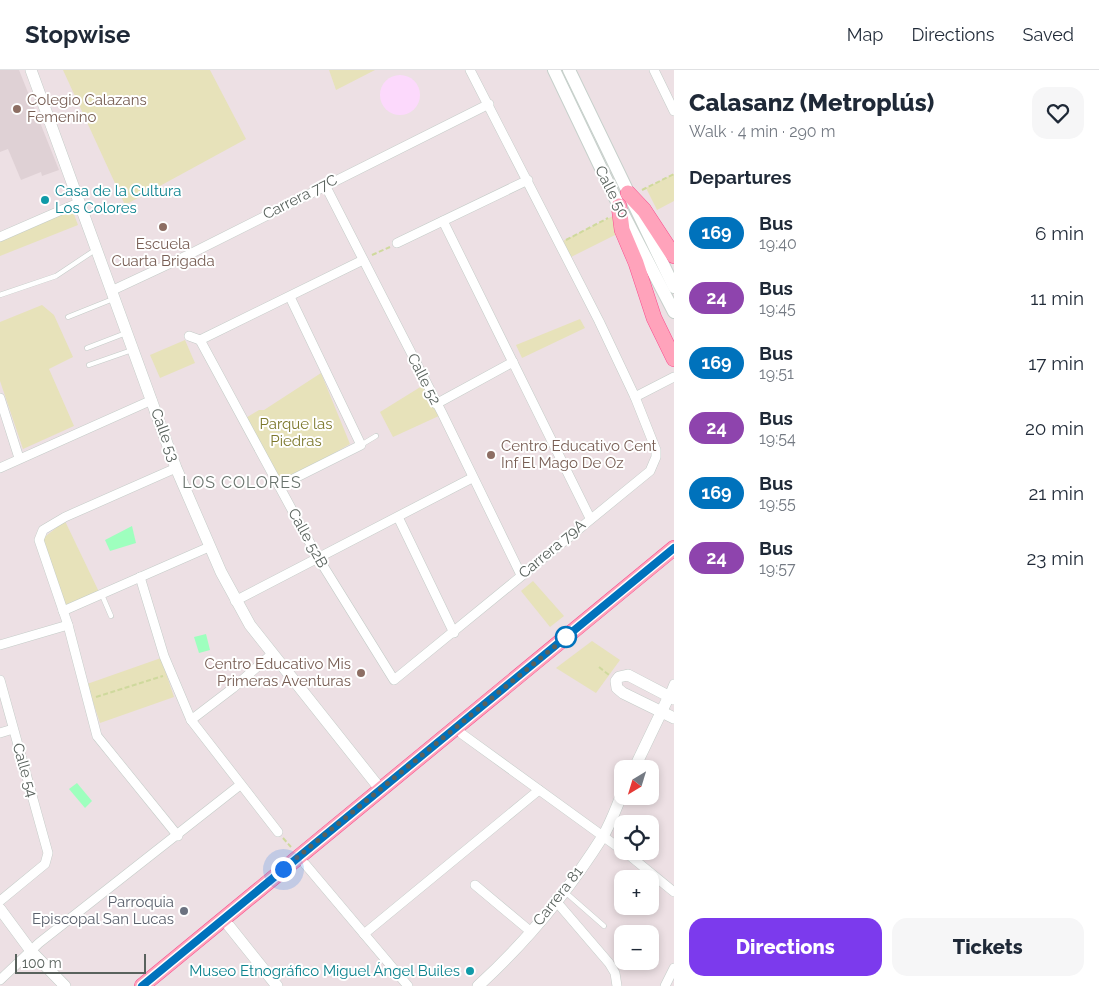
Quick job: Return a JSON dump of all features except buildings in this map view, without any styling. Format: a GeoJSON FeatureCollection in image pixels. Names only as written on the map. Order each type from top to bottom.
{"type":"FeatureCollection","features":[{"type":"Feature","properties":{"kind":"main road","name":"Calle 50"},"geometry":{"type":"LineString","coordinates":[[554,70],[616,211],[645,242],[674,287]]}},
{"type":"Feature","properties":{"kind":"main road","name":"Calle 50"},"geometry":{"type":"LineString","coordinates":[[569,70],[635,192],[645,242],[674,312]]}},
{"type":"Feature","properties":{"kind":"main road"},"geometry":{"type":"LineString","coordinates":[[635,192],[644,210],[674,256]]}},
{"type":"Feature","properties":{"kind":"main road"},"geometry":{"type":"LineString","coordinates":[[616,211],[654,318],[674,359]]}},
{"type":"Feature","properties":{"kind":"main road"},"geometry":{"type":"LineString","coordinates":[[150,985],[381,790],[674,548]]}},
{"type":"Feature","properties":{"kind":"main road"},"geometry":{"type":"LineString","coordinates":[[150,985],[229,926],[674,561]]}},
{"type":"Feature","properties":{"kind":"street","name":"Calle 53"},"geometry":{"type":"LineString","coordinates":[[31,70],[98,248],[113,295],[176,468],[209,547],[250,626],[381,790]]}},
{"type":"Feature","properties":{"kind":"street","name":"Carrera 79A"},"geometry":{"type":"LineString","coordinates":[[394,680],[454,633],[590,518],[650,471],[656,457],[635,397],[490,104],[470,70]]}},
{"type":"Feature","properties":{"kind":"street"},"geometry":{"type":"LineString","coordinates":[[654,70],[674,111]]}},
{"type":"Feature","properties":{"kind":"street","name":"Carrera 77C"},"geometry":{"type":"LineString","coordinates":[[113,295],[325,184],[490,104]]}},
{"type":"Feature","properties":{"kind":"street"},"geometry":{"type":"LineString","coordinates":[[397,243],[528,180]]}},
{"type":"Feature","properties":{"kind":"street","name":"Calle 52"},"geometry":{"type":"LineString","coordinates":[[325,184],[521,575]]}},
{"type":"Feature","properties":{"kind":"street"},"geometry":{"type":"LineString","coordinates":[[0,237],[80,202]]}},
{"type":"Feature","properties":{"kind":"street"},"geometry":{"type":"LineString","coordinates":[[443,220],[590,518]]}},
{"type":"Feature","properties":{"kind":"street"},"geometry":{"type":"LineString","coordinates":[[189,336],[200,340],[363,260]]}},
{"type":"Feature","properties":{"kind":"street"},"geometry":{"type":"LineString","coordinates":[[279,486],[361,445],[290,297]]}},
{"type":"Feature","properties":{"kind":"street","name":"Calle 52B"},"geometry":{"type":"LineString","coordinates":[[200,340],[317,556],[394,680]]}},
{"type":"Feature","properties":{"kind":"street"},"geometry":{"type":"LineString","coordinates":[[436,404],[513,362]]}},
{"type":"Feature","properties":{"kind":"street"},"geometry":{"type":"LineString","coordinates":[[635,397],[674,377]]}},
{"type":"Feature","properties":{"kind":"street"},"geometry":{"type":"LineString","coordinates":[[0,398],[18,458]]}},
{"type":"Feature","properties":{"kind":"street"},"geometry":{"type":"LineString","coordinates":[[0,468],[18,458],[152,400]]}},
{"type":"Feature","properties":{"kind":"street"},"geometry":{"type":"LineString","coordinates":[[176,468],[65,517],[41,532],[39,540],[68,625],[87,700],[100,741],[178,836]]}},
{"type":"Feature","properties":{"kind":"street"},"geometry":{"type":"LineString","coordinates":[[235,600],[317,556],[398,517],[472,478]]}},
{"type":"Feature","properties":{"kind":"street"},"geometry":{"type":"LineString","coordinates":[[398,517],[454,633]]}},
{"type":"Feature","properties":{"kind":"street"},"geometry":{"type":"LineString","coordinates":[[63,611],[209,547]]}},
{"type":"Feature","properties":{"kind":"street"},"geometry":{"type":"LineString","coordinates":[[140,577],[171,673],[190,720],[278,832]]}},
{"type":"Feature","properties":{"kind":"street"},"geometry":{"type":"LineString","coordinates":[[0,645],[68,625]]}},
{"type":"Feature","properties":{"kind":"street"},"geometry":{"type":"LineString","coordinates":[[190,720],[233,688],[272,654]]}},
{"type":"Feature","properties":{"kind":"street"},"geometry":{"type":"LineString","coordinates":[[671,697],[628,675],[619,677],[616,681],[617,688],[624,693],[674,718]]}},
{"type":"Feature","properties":{"kind":"street","name":"Calle 54"},"geometry":{"type":"LineString","coordinates":[[0,680],[48,852],[47,860],[0,901]]}},
{"type":"Feature","properties":{"kind":"street"},"geometry":{"type":"LineString","coordinates":[[638,760],[661,713],[671,697],[674,684]]}},
{"type":"Feature","properties":{"kind":"street"},"geometry":{"type":"LineString","coordinates":[[0,733],[13,729]]}},
{"type":"Feature","properties":{"kind":"street"},"geometry":{"type":"LineString","coordinates":[[462,734],[614,843]]}},
{"type":"Feature","properties":{"kind":"street"},"geometry":{"type":"LineString","coordinates":[[0,980],[31,951],[240,785]]}},
{"type":"Feature","properties":{"kind":"street"},"geometry":{"type":"LineString","coordinates":[[364,934],[539,790]]}},
{"type":"Feature","properties":{"kind":"street","name":"Carrera 81"},"geometry":{"type":"LineString","coordinates":[[478,986],[530,931],[556,900],[604,834],[617,805]]}},
{"type":"Feature","properties":{"kind":"street"},"geometry":{"type":"LineString","coordinates":[[634,860],[674,892]]}},
{"type":"Feature","properties":{"kind":"street"},"geometry":{"type":"LineString","coordinates":[[305,864],[408,986]]}},
{"type":"Feature","properties":{"kind":"street"},"geometry":{"type":"LineString","coordinates":[[475,885],[530,931]]}},
{"type":"Feature","properties":{"kind":"street"},"geometry":{"type":"LineString","coordinates":[[556,900],[609,963],[614,972],[617,986]]}},
{"type":"Feature","properties":{"kind":"street"},"geometry":{"type":"LineString","coordinates":[[0,909],[31,951],[65,986]]}},
{"type":"Feature","properties":{"kind":"street"},"geometry":{"type":"LineString","coordinates":[[229,926],[276,986]]}},
{"type":"Feature","properties":{"kind":"street"},"geometry":{"type":"LineString","coordinates":[[665,986],[674,968]]}},
{"type":"Feature","properties":{"kind":"lane"},"geometry":{"type":"LineString","coordinates":[[0,295],[56,276],[98,248]]}},
{"type":"Feature","properties":{"kind":"lane"},"geometry":{"type":"LineString","coordinates":[[68,317],[113,295]]}},
{"type":"Feature","properties":{"kind":"lane"},"geometry":{"type":"LineString","coordinates":[[87,348],[127,333]]}},
{"type":"Feature","properties":{"kind":"lane"},"geometry":{"type":"LineString","coordinates":[[89,365],[134,350]]}},
{"type":"Feature","properties":{"kind":"lane"},"geometry":{"type":"LineString","coordinates":[[361,445],[376,436]]}},
{"type":"Feature","properties":{"kind":"lane"},"geometry":{"type":"LineString","coordinates":[[102,595],[111,616]]}},
{"type":"Feature","properties":{"kind":"lane"},"geometry":{"type":"LineString","coordinates":[[563,890],[604,926]]}},
{"type":"Feature","properties":{"kind":"path"},"geometry":{"type":"LineString","coordinates":[[635,192],[674,174]]}},
{"type":"Feature","properties":{"kind":"path"},"geometry":{"type":"LineString","coordinates":[[560,243],[616,211]]}},
{"type":"Feature","properties":{"kind":"path"},"geometry":{"type":"LineString","coordinates":[[363,260],[397,243]]}},
{"type":"Feature","properties":{"kind":"path"},"geometry":{"type":"LineString","coordinates":[[599,667],[612,676]]}},
{"type":"Feature","properties":{"kind":"path"},"geometry":{"type":"LineString","coordinates":[[87,700],[171,673]]}},
{"type":"Feature","properties":{"kind":"path"},"geometry":{"type":"LineString","coordinates":[[278,832],[294,851]]}},
{"type":"Feature","properties":{"kind":"shaded area","name":"Colegio Calazans Femenino"},"geometry":{"type":"Polygon","coordinates":[[[0,70],[19,70],[59,170],[42,176],[41,172],[21,180],[8,149],[0,152],[0,70]]]}},
{"type":"Feature","properties":{"kind":"shaded area"},"geometry":{"type":"Polygon","coordinates":[[[396,75],[404,75],[411,78],[417,84],[420,95],[417,106],[411,112],[404,115],[396,115],[389,112],[383,106],[380,99],[380,91],[383,84],[389,78],[396,75]]]}},
{"type":"Feature","properties":{"kind":"shaded area"},"geometry":{"type":"Polygon","coordinates":[[[132,526],[136,543],[110,551],[105,540],[132,526]]]}},
{"type":"Feature","properties":{"kind":"shaded area"},"geometry":{"type":"Polygon","coordinates":[[[206,634],[210,650],[199,653],[194,637],[206,634]]]}},
{"type":"Feature","properties":{"kind":"shaded area"},"geometry":{"type":"Polygon","coordinates":[[[77,783],[92,801],[85,808],[69,789],[77,783]]]}},
{"type":"Feature","properties":{"kind":"green space"},"geometry":{"type":"Polygon","coordinates":[[[63,70],[210,70],[246,139],[125,205],[63,70]]]}},
{"type":"Feature","properties":{"kind":"green space"},"geometry":{"type":"Polygon","coordinates":[[[329,70],[375,70],[336,90],[329,70]]]}},
{"type":"Feature","properties":{"kind":"green space"},"geometry":{"type":"Polygon","coordinates":[[[674,174],[674,201],[657,210],[646,188],[674,174]]]}},
{"type":"Feature","properties":{"kind":"green space"},"geometry":{"type":"Polygon","coordinates":[[[72,209],[78,225],[0,256],[0,241],[72,209]]]}},
{"type":"Feature","properties":{"kind":"green space"},"geometry":{"type":"Polygon","coordinates":[[[623,211],[631,227],[571,257],[563,241],[623,211]]]}},
{"type":"Feature","properties":{"kind":"green space"},"geometry":{"type":"Polygon","coordinates":[[[42,305],[54,315],[73,357],[49,369],[74,426],[23,449],[0,381],[0,322],[42,305]]]}},
{"type":"Feature","properties":{"kind":"green space"},"geometry":{"type":"Polygon","coordinates":[[[580,319],[585,328],[522,358],[516,345],[580,319]]]}},
{"type":"Feature","properties":{"kind":"green space"},"geometry":{"type":"Polygon","coordinates":[[[185,340],[195,363],[160,378],[150,355],[185,340]]]}},
{"type":"Feature","properties":{"kind":"green space","name":"Parque las Piedras"},"geometry":{"type":"Polygon","coordinates":[[[321,373],[350,444],[282,483],[244,419],[259,410],[264,410],[321,373]]]}},
{"type":"Feature","properties":{"kind":"green space"},"geometry":{"type":"Polygon","coordinates":[[[422,386],[441,415],[393,437],[380,412],[422,386]]]}},
{"type":"Feature","properties":{"kind":"green space"},"geometry":{"type":"Polygon","coordinates":[[[65,521],[100,594],[63,610],[42,539],[65,521]]]}},
{"type":"Feature","properties":{"kind":"green space"},"geometry":{"type":"Polygon","coordinates":[[[533,581],[564,616],[550,627],[521,591],[533,581]]]}},
{"type":"Feature","properties":{"kind":"green space"},"geometry":{"type":"Polygon","coordinates":[[[592,641],[620,660],[596,693],[556,668],[592,641]]]}},
{"type":"Feature","properties":{"kind":"green space"},"geometry":{"type":"Polygon","coordinates":[[[161,658],[174,697],[100,723],[87,684],[161,658]]]}},
{"type":"Feature","properties":{"kind":"bus line","name":"169"},"geometry":{"type":"LineString","coordinates":[[142,986],[674,548]]}},
{"type":"Feature","properties":{"kind":"place","name":"Colegio Calazans Femenino"},"geometry":{"type":"Point","coordinates":[17,109]}},
{"type":"Feature","properties":{"kind":"place","name":"Casa de la Cultura Los Colores"},"geometry":{"type":"Point","coordinates":[45,200]}},
{"type":"Feature","properties":{"kind":"place","name":"Escuela Cuarta Brigada"},"geometry":{"type":"Point","coordinates":[163,227]}},
{"type":"Feature","properties":{"kind":"place","name":"Centro Educativo Cent Inf El Mago De Oz"},"geometry":{"type":"Point","coordinates":[491,455]}},
{"type":"Feature","properties":{"kind":"place","name":"Centro Educativo Mis Primeras Aventuras"},"geometry":{"type":"Point","coordinates":[361,673]}},
{"type":"Feature","properties":{"kind":"place","name":"Parroquia Episcopal San Lucas"},"geometry":{"type":"Point","coordinates":[184,911]}},
{"type":"Feature","properties":{"kind":"place","name":"Museo Etnográfico Miguel Ángel Builes"},"geometry":{"type":"Point","coordinates":[470,971]}},
{"type":"Feature","properties":{"kind":"district","name":"LOS COLORES"},"geometry":{"type":"Point","coordinates":[242,482]}},
{"type":"Feature","properties":{"kind":"route"},"geometry":{"type":"LineString","coordinates":[[283,869],[421,758],[570,634],[566,637]]}}]}
